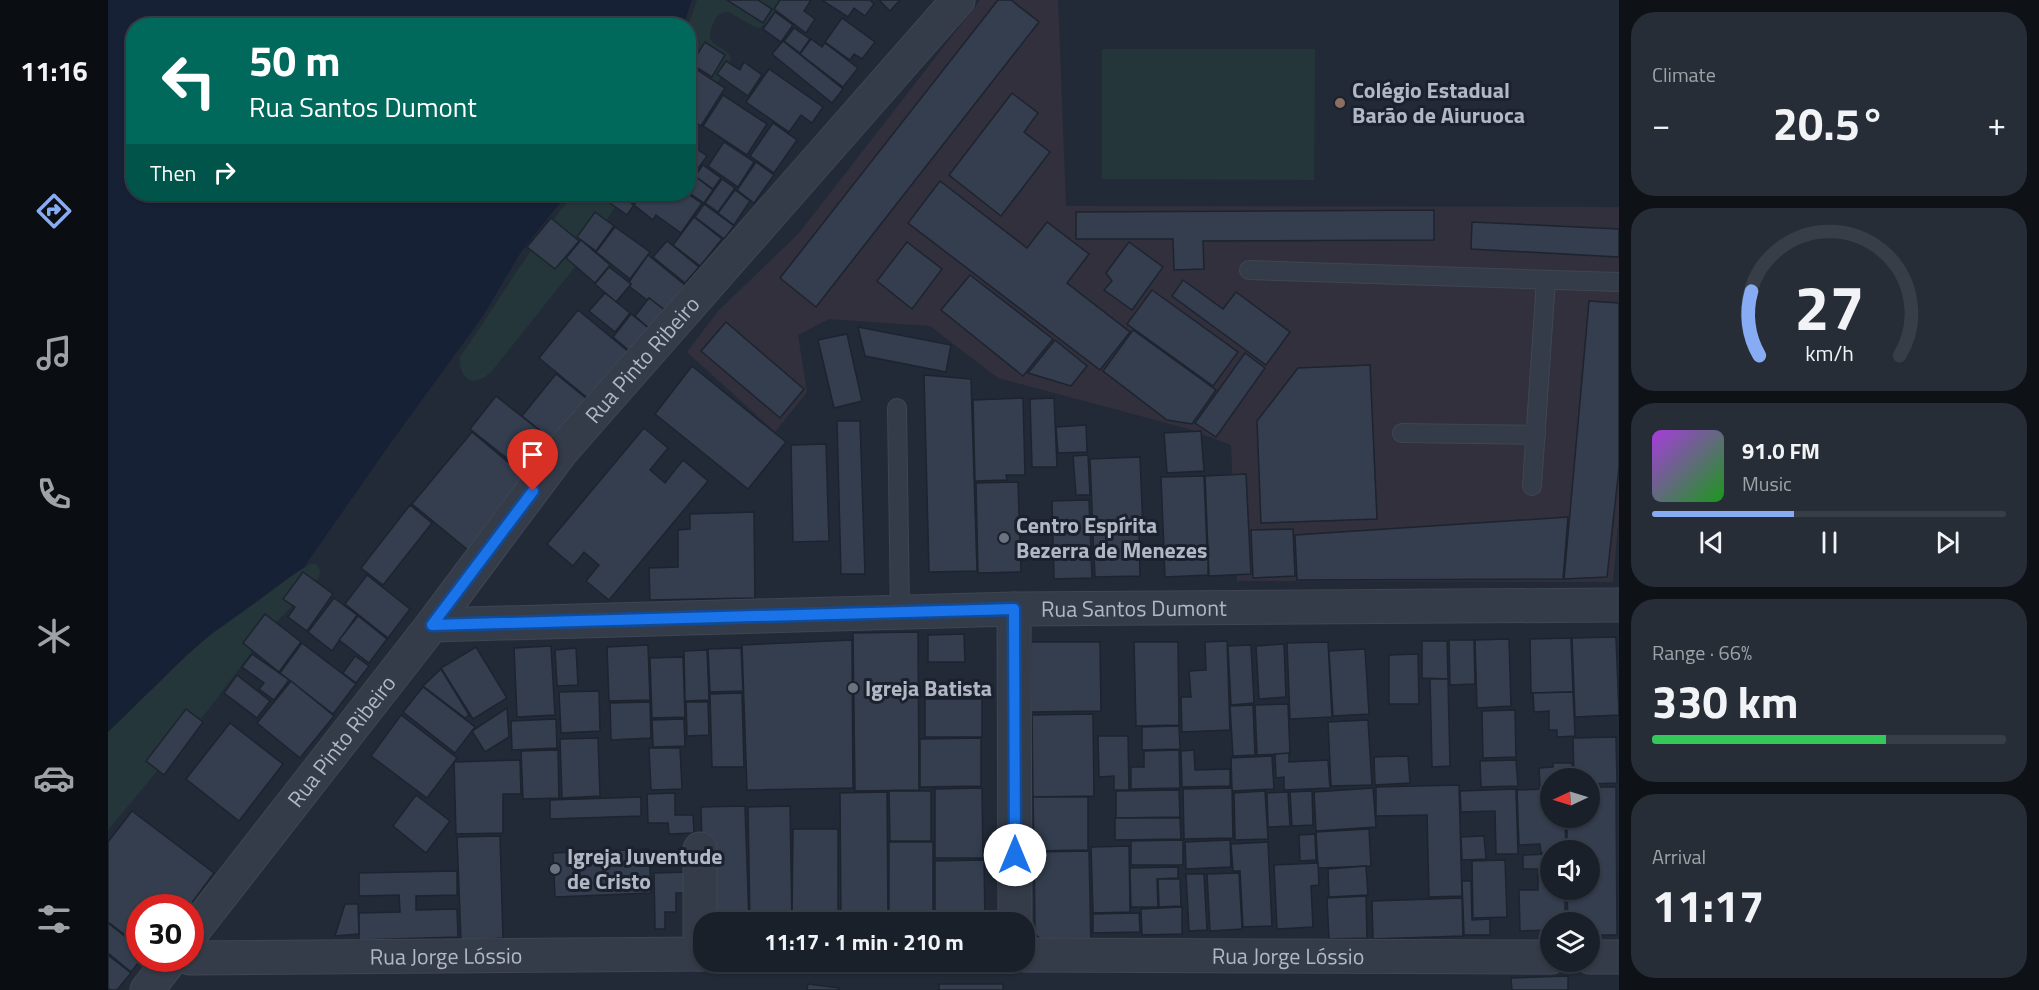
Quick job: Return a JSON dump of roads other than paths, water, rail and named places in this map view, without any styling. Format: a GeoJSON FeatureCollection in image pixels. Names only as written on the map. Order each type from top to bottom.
{"type":"FeatureCollection","features":[{"type":"Feature","properties":{"kind":"street","name":"Rua Pinto Ribeiro"},"geometry":{"type":"LineString","coordinates":[[204,917],[432,625],[561,452],[958,0]]}},
{"type":"Feature","properties":{"kind":"street","name":"Rua Santos Dumont"},"geometry":{"type":"LineString","coordinates":[[432,625],[1014,609],[1619,605]]}},
{"type":"Feature","properties":{"kind":"street"},"geometry":{"type":"LineString","coordinates":[[1014,609],[1015,912]]}},
{"type":"Feature","properties":{"kind":"street"},"geometry":{"type":"LineString","coordinates":[[700,849],[701,912]]}},
{"type":"Feature","properties":{"kind":"street","name":"Rua Jorge Lóssio"},"geometry":{"type":"LineString","coordinates":[[204,958],[693,954]]}},
{"type":"Feature","properties":{"kind":"street","name":"Rua Jorge Lóssio"},"geometry":{"type":"LineString","coordinates":[[1035,955],[1540,957]]}},
{"type":"Feature","properties":{"kind":"street"},"geometry":{"type":"LineString","coordinates":[[1600,957],[1619,957]]}},
{"type":"Feature","properties":{"kind":"street"},"geometry":{"type":"LineString","coordinates":[[147,990],[161,972]]}},
{"type":"Feature","properties":{"kind":"lane"},"geometry":{"type":"LineString","coordinates":[[1249,270],[1619,282]]}},
{"type":"Feature","properties":{"kind":"lane"},"geometry":{"type":"LineString","coordinates":[[1532,486],[1546,279]]}},
{"type":"Feature","properties":{"kind":"lane"},"geometry":{"type":"LineString","coordinates":[[897,408],[900,612]]}},
{"type":"Feature","properties":{"kind":"lane"},"geometry":{"type":"LineString","coordinates":[[1402,433],[1536,435]]}},
{"type":"Feature","properties":{"kind":"water"},"geometry":{"type":"Polygon","coordinates":[[[108,0],[692,0],[686,18],[126,18],[126,201],[561,201],[521,252],[483,316],[304,567],[210,635],[108,732],[108,0]]]}},
{"type":"Feature","properties":{"kind":"place","name":"Colégio Estadual Barão de Aiuruoca"},"geometry":{"type":"Point","coordinates":[1340,103]}},
{"type":"Feature","properties":{"kind":"place","name":"Centro Espírita Bezerra de Menezes"},"geometry":{"type":"Point","coordinates":[1004,538]}},
{"type":"Feature","properties":{"kind":"place","name":"Igreja Batista"},"geometry":{"type":"Point","coordinates":[853,688]}},
{"type":"Feature","properties":{"kind":"place","name":"Igreja Juventude de Cristo"},"geometry":{"type":"Point","coordinates":[555,869]}}]}
